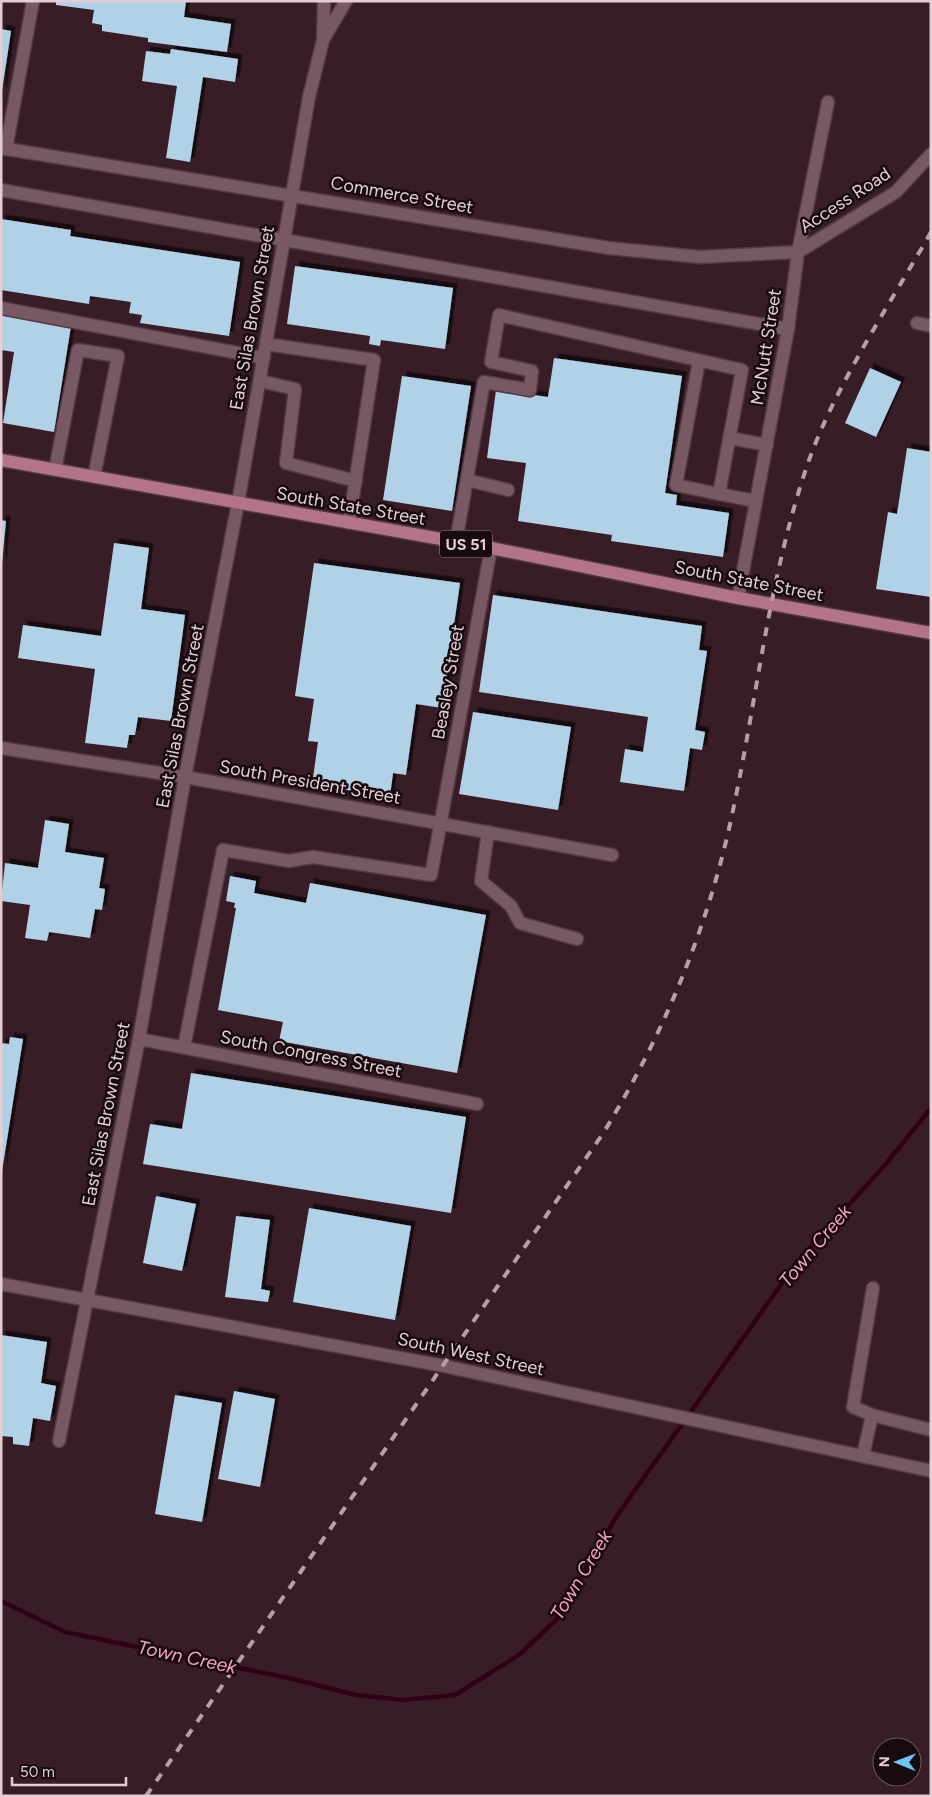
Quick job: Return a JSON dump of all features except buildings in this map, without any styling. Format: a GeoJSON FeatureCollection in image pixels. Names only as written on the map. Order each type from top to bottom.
{"type":"FeatureCollection","features":[{"type":"Feature","properties":{"kind":"main road","name":"South State Street"},"geometry":{"type":"LineString","coordinates":[[1,460],[491,548],[738,598],[931,633]]}},
{"type":"Feature","properties":{"kind":"street"},"geometry":{"type":"LineString","coordinates":[[4,149],[33,1]]}},
{"type":"Feature","properties":{"kind":"street"},"geometry":{"type":"LineString","coordinates":[[323,40],[324,1]]}},
{"type":"Feature","properties":{"kind":"street","name":"East Silas Brown Street"},"geometry":{"type":"LineString","coordinates":[[59,1442],[139,1039],[185,778],[238,503],[309,97],[323,40],[346,1]]}},
{"type":"Feature","properties":{"kind":"street","name":"McNutt Street"},"geometry":{"type":"LineString","coordinates":[[738,598],[788,328],[798,252],[828,102]]}},
{"type":"Feature","properties":{"kind":"street","name":"Commerce Street"},"geometry":{"type":"LineString","coordinates":[[4,149],[291,194],[609,248],[700,257],[798,252]]}},
{"type":"Feature","properties":{"kind":"street","name":"Access Road"},"geometry":{"type":"LineString","coordinates":[[798,252],[896,192],[931,154]]}},
{"type":"Feature","properties":{"kind":"street"},"geometry":{"type":"LineString","coordinates":[[1,190],[788,328]]}},
{"type":"Feature","properties":{"kind":"street"},"geometry":{"type":"LineString","coordinates":[[1,308],[264,358]]}},
{"type":"Feature","properties":{"kind":"street"},"geometry":{"type":"LineString","coordinates":[[456,542],[484,382],[530,390],[532,371],[491,362],[499,315],[742,370],[719,494]]}},
{"type":"Feature","properties":{"kind":"street"},"geometry":{"type":"LineString","coordinates":[[917,323],[931,326]]}},
{"type":"Feature","properties":{"kind":"street"},"geometry":{"type":"LineString","coordinates":[[266,344],[374,360],[349,523]]}},
{"type":"Feature","properties":{"kind":"street"},"geometry":{"type":"LineString","coordinates":[[55,470],[78,350],[118,356],[94,477]]}},
{"type":"Feature","properties":{"kind":"street"},"geometry":{"type":"LineString","coordinates":[[699,361],[676,485],[756,502]]}},
{"type":"Feature","properties":{"kind":"street"},"geometry":{"type":"LineString","coordinates":[[260,381],[295,389],[286,463],[356,480]]}},
{"type":"Feature","properties":{"kind":"street"},"geometry":{"type":"LineString","coordinates":[[729,438],[766,445]]}},
{"type":"Feature","properties":{"kind":"street"},"geometry":{"type":"LineString","coordinates":[[467,480],[508,490]]}},
{"type":"Feature","properties":{"kind":"street","name":"Beasley Street"},"geometry":{"type":"LineString","coordinates":[[184,1048],[223,850],[289,860],[313,857],[431,876],[491,548]]}},
{"type":"Feature","properties":{"kind":"street","name":"South President Street"},"geometry":{"type":"LineString","coordinates":[[1,748],[440,822],[612,855]]}},
{"type":"Feature","properties":{"kind":"street"},"geometry":{"type":"LineString","coordinates":[[488,832],[481,881],[511,906],[520,923],[577,939]]}},
{"type":"Feature","properties":{"kind":"street","name":"South Congress Street"},"geometry":{"type":"LineString","coordinates":[[139,1039],[477,1104]]}},
{"type":"Feature","properties":{"kind":"street","name":"South West Street"},"geometry":{"type":"LineString","coordinates":[[1,1284],[88,1298],[444,1366],[931,1470]]}},
{"type":"Feature","properties":{"kind":"street"},"geometry":{"type":"LineString","coordinates":[[872,1288],[853,1407],[872,1415],[931,1430]]}},
{"type":"Feature","properties":{"kind":"street"},"geometry":{"type":"LineString","coordinates":[[863,1456],[872,1415]]}},
{"type":"Feature","properties":{"kind":"waterway","name":"Town Creek"},"geometry":{"type":"LineString","coordinates":[[1,1601],[65,1632],[293,1679],[356,1695],[403,1700],[455,1695],[520,1654],[557,1619],[616,1517],[797,1262],[885,1165],[931,1108]]}},
{"type":"Feature","properties":{"kind":"railway"},"geometry":{"type":"LineString","coordinates":[[146,1796],[604,1132],[644,1061],[662,1024],[693,950],[718,873],[738,787],[782,554],[808,463],[819,434],[848,375],[931,232]]}}]}
